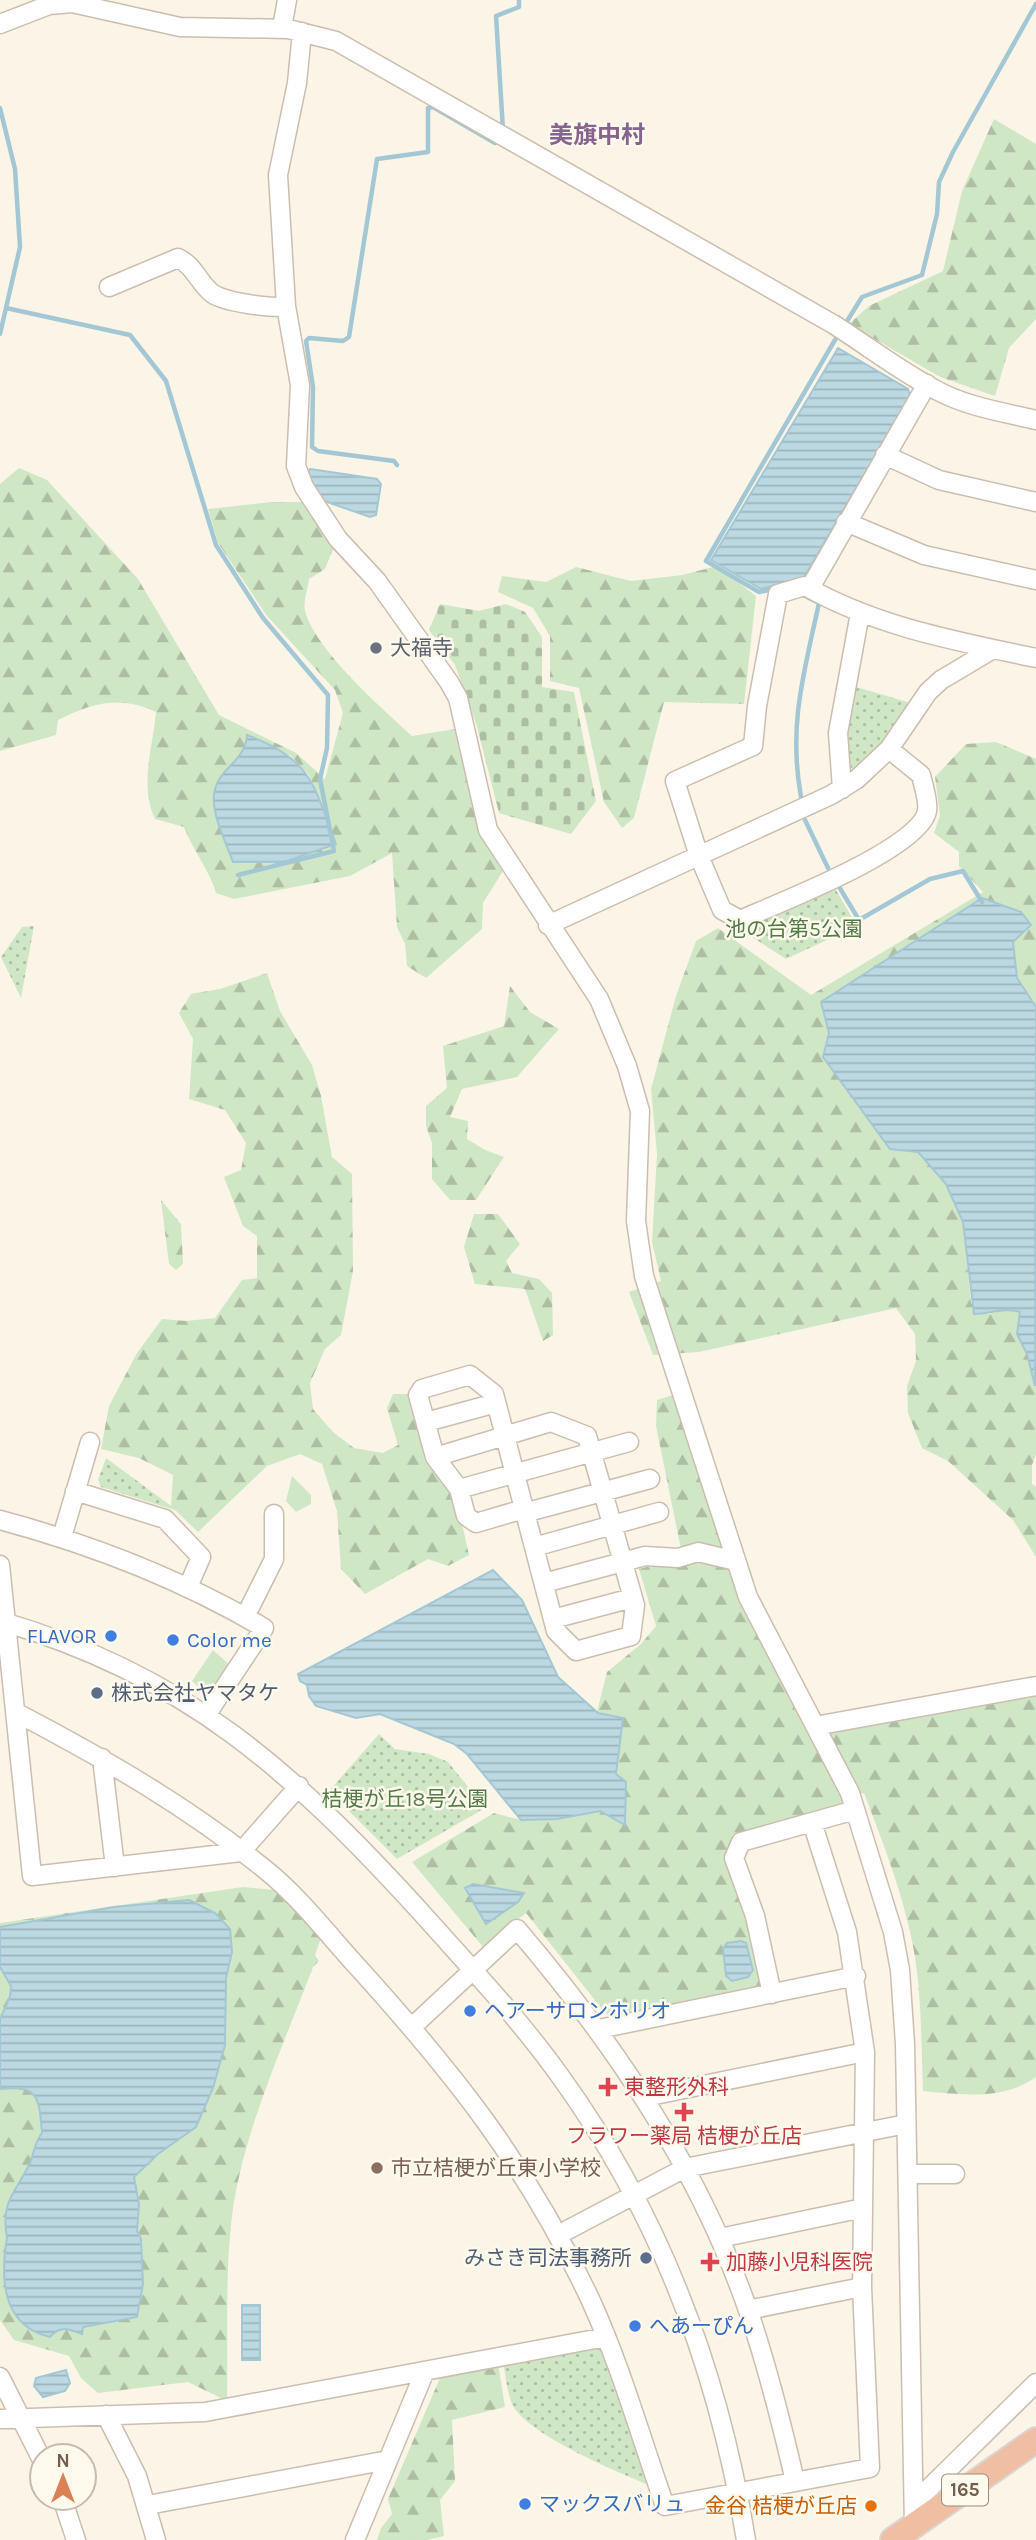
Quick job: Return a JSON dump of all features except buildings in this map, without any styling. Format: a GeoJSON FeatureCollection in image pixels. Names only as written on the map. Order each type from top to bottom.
{"type":"FeatureCollection","features":[{"type":"Feature","properties":{"kind":"highway","name":"165"},"geometry":{"type":"LineString","coordinates":[[893,2540],[915,2514],[1036,2440]]}},
{"type":"Feature","properties":{"kind":"street"},"geometry":{"type":"LineString","coordinates":[[282,28],[287,0]]}},
{"type":"Feature","properties":{"kind":"street"},"geometry":{"type":"LineString","coordinates":[[0,24],[48,5],[72,3],[180,27],[282,28],[344,45],[415,89],[834,324],[859,344],[927,384],[966,402],[1036,420]]}},
{"type":"Feature","properties":{"kind":"street"},"geometry":{"type":"LineString","coordinates":[[302,32],[297,83],[278,175],[286,306],[299,368],[301,398],[296,466],[300,478],[338,538],[377,581],[449,682],[458,698],[488,830],[599,999],[638,1100],[641,1136],[636,1221],[644,1276],[722,1509],[748,1597],[850,1793],[893,1932],[900,1970],[908,2174],[918,2262],[915,2514]]}},
{"type":"Feature","properties":{"kind":"street"},"geometry":{"type":"LineString","coordinates":[[109,287],[178,258],[190,265],[215,295],[264,306],[286,306]]}},
{"type":"Feature","properties":{"kind":"street"},"geometry":{"type":"LineString","coordinates":[[808,587],[927,384]]}},
{"type":"Feature","properties":{"kind":"street"},"geometry":{"type":"LineString","coordinates":[[885,455],[939,480],[1036,502]]}},
{"type":"Feature","properties":{"kind":"street"},"geometry":{"type":"LineString","coordinates":[[846,522],[924,555],[1036,580]]}},
{"type":"Feature","properties":{"kind":"street"},"geometry":{"type":"LineString","coordinates":[[889,749],[921,775],[927,811],[921,824],[874,859],[740,920],[722,910],[699,856],[675,781],[753,746],[757,706],[778,594],[808,587],[860,613],[914,632],[1036,658]]}},
{"type":"Feature","properties":{"kind":"street"},"geometry":{"type":"LineString","coordinates":[[842,789],[838,733],[860,613]]}},
{"type":"Feature","properties":{"kind":"street"},"geometry":{"type":"LineString","coordinates":[[548,925],[842,789],[857,779],[889,749],[934,686],[963,664],[993,649]]}},
{"type":"Feature","properties":{"kind":"street"},"geometry":{"type":"LineString","coordinates":[[435,1457],[506,1437],[551,1422],[587,1436],[604,1491],[635,1613],[631,1636],[576,1651],[556,1631],[524,1513],[515,1472],[506,1437],[494,1394],[470,1376],[422,1389],[418,1395],[435,1457],[458,1489],[466,1516],[476,1523],[517,1511],[524,1513],[604,1491],[650,1479]]}},
{"type":"Feature","properties":{"kind":"street"},"geometry":{"type":"LineString","coordinates":[[426,1422],[496,1403]]}},
{"type":"Feature","properties":{"kind":"street"},"geometry":{"type":"LineString","coordinates":[[458,1489],[629,1441]]}},
{"type":"Feature","properties":{"kind":"street"},"geometry":{"type":"LineString","coordinates":[[62,1536],[90,1442]]}},
{"type":"Feature","properties":{"kind":"street"},"geometry":{"type":"LineString","coordinates":[[75,1491],[165,1519],[201,1557],[188,1587]]}},
{"type":"Feature","properties":{"kind":"street"},"geometry":{"type":"LineString","coordinates":[[534,1547],[659,1512]]}},
{"type":"Feature","properties":{"kind":"street"},"geometry":{"type":"LineString","coordinates":[[245,1617],[274,1559],[274,1514]]}},
{"type":"Feature","properties":{"kind":"street"},"geometry":{"type":"LineString","coordinates":[[0,1520],[62,1536],[188,1587],[264,1628],[207,1714]]}},
{"type":"Feature","properties":{"kind":"street"},"geometry":{"type":"LineString","coordinates":[[544,1583],[645,1556],[678,1558],[698,1552],[736,1561]]}},
{"type":"Feature","properties":{"kind":"street"},"geometry":{"type":"LineString","coordinates":[[0,1565],[3,1622],[17,1713],[32,1876],[241,1852],[299,1786]]}},
{"type":"Feature","properties":{"kind":"street"},"geometry":{"type":"LineString","coordinates":[[553,1619],[632,1598]]}},
{"type":"Feature","properties":{"kind":"street"},"geometry":{"type":"LineString","coordinates":[[3,1622],[121,1666],[207,1714],[299,1786],[335,1820],[473,1970],[560,2075],[633,2194],[674,2279],[704,2356],[738,2493],[746,2540]]}},
{"type":"Feature","properties":{"kind":"street"},"geometry":{"type":"LineString","coordinates":[[815,1726],[1036,1686]]}},
{"type":"Feature","properties":{"kind":"street"},"geometry":{"type":"LineString","coordinates":[[17,1713],[102,1758],[191,1813],[269,1873],[412,2027],[493,2128],[558,2235],[606,2337],[665,2506],[870,2468],[862,2287],[865,2052],[856,1976],[838,1898],[812,1822]]}},
{"type":"Feature","properties":{"kind":"street"},"geometry":{"type":"LineString","coordinates":[[102,1758],[115,1867]]}},
{"type":"Feature","properties":{"kind":"street"},"geometry":{"type":"LineString","coordinates":[[772,1994],[755,1916],[734,1858],[741,1842],[855,1810]]}},
{"type":"Feature","properties":{"kind":"street"},"geometry":{"type":"LineString","coordinates":[[412,2027],[517,1929],[599,2029],[645,2097],[684,2168],[719,2238],[748,2310],[795,2482]]}},
{"type":"Feature","properties":{"kind":"street"},"geometry":{"type":"LineString","coordinates":[[599,2029],[856,1976]]}},
{"type":"Feature","properties":{"kind":"street"},"geometry":{"type":"LineString","coordinates":[[645,2097],[865,2052]]}},
{"type":"Feature","properties":{"kind":"street"},"geometry":{"type":"LineString","coordinates":[[558,2235],[684,2168],[906,2124]]}},
{"type":"Feature","properties":{"kind":"street"},"geometry":{"type":"LineString","coordinates":[[908,2174],[955,2174]]}},
{"type":"Feature","properties":{"kind":"street"},"geometry":{"type":"LineString","coordinates":[[719,2238],[863,2208]]}},
{"type":"Feature","properties":{"kind":"street"},"geometry":{"type":"LineString","coordinates":[[748,2310],[862,2287]]}},
{"type":"Feature","properties":{"kind":"street"},"geometry":{"type":"LineString","coordinates":[[0,2419],[205,2412],[606,2337]]}},
{"type":"Feature","properties":{"kind":"street"},"geometry":{"type":"LineString","coordinates":[[355,2540],[425,2371]]}},
{"type":"Feature","properties":{"kind":"street"},"geometry":{"type":"LineString","coordinates":[[0,2377],[33,2442]]}},
{"type":"Feature","properties":{"kind":"street"},"geometry":{"type":"LineString","coordinates":[[915,2514],[1036,2383]]}},
{"type":"Feature","properties":{"kind":"street"},"geometry":{"type":"LineString","coordinates":[[106,2415],[148,2505],[156,2540]]}},
{"type":"Feature","properties":{"kind":"street"},"geometry":{"type":"LineString","coordinates":[[148,2505],[388,2460]]}},
{"type":"Feature","properties":{"kind":"street"},"geometry":{"type":"LineString","coordinates":[[67,2512],[76,2540]]}},
{"type":"Feature","properties":{"kind":"green space"},"geometry":{"type":"Polygon","coordinates":[[[994,119],[1036,144],[1036,319],[1009,348],[995,396],[940,377],[849,324],[869,306],[943,271],[962,191],[994,119]]]}},
{"type":"Feature","properties":{"kind":"green space"},"geometry":{"type":"Polygon","coordinates":[[[19,468],[47,480],[138,579],[219,715],[296,753],[325,779],[343,713],[335,690],[267,616],[218,543],[208,509],[272,502],[307,502],[335,544],[325,569],[309,579],[305,599],[305,611],[322,643],[351,678],[412,736],[461,728],[506,866],[483,903],[482,929],[426,978],[407,966],[405,944],[397,927],[392,853],[350,876],[234,899],[216,893],[184,827],[155,819],[150,806],[147,779],[156,712],[143,707],[106,703],[83,709],[58,720],[56,735],[0,751],[0,484],[19,468]],[[247,736],[246,748],[219,779],[336,844],[309,775],[291,756],[247,736]]]}},
{"type":"Feature","properties":{"kind":"green space"},"geometry":{"type":"Polygon","coordinates":[[[717,566],[756,596],[744,704],[664,702],[634,818],[622,828],[604,802],[579,688],[550,681],[550,636],[533,608],[498,592],[502,576],[546,582],[576,567],[631,581],[682,575],[717,566]]]}},
{"type":"Feature","properties":{"kind":"green space"},"geometry":{"type":"Polygon","coordinates":[[[440,604],[479,611],[506,604],[525,612],[542,637],[542,687],[574,692],[596,801],[571,834],[499,813],[476,723],[455,665],[429,630],[440,604]]]}},
{"type":"Feature","properties":{"kind":"green space"},"geometry":{"type":"Polygon","coordinates":[[[853,686],[911,703],[881,748],[857,771],[845,765],[853,686]]]}},
{"type":"Feature","properties":{"kind":"green space"},"geometry":{"type":"Polygon","coordinates":[[[996,742],[1036,759],[1036,1007],[1017,978],[1013,942],[1031,925],[821,1002],[829,1033],[823,1057],[890,1148],[918,1152],[946,1184],[963,1222],[971,1303],[989,1314],[1008,1308],[1020,1312],[1017,1334],[1027,1354],[1036,1385],[1036,1455],[1032,1465],[1032,1484],[1036,1487],[1036,1557],[1013,1520],[948,1461],[922,1448],[908,1413],[907,1386],[916,1361],[915,1334],[896,1308],[699,1352],[653,1355],[629,1292],[661,1281],[652,1242],[657,1154],[651,1089],[676,996],[696,941],[718,928],[811,995],[983,892],[959,866],[959,852],[934,833],[940,815],[935,777],[966,744],[996,742]]]}},
{"type":"Feature","properties":{"kind":"green space","name":"池の台第5公園"},"geometry":{"type":"Polygon","coordinates":[[[833,885],[857,926],[786,959],[738,928],[833,885]]]}},
{"type":"Feature","properties":{"kind":"green space"},"geometry":{"type":"Polygon","coordinates":[[[34,926],[21,998],[1,957],[22,927],[34,926]]]}},
{"type":"Feature","properties":{"kind":"green space"},"geometry":{"type":"Polygon","coordinates":[[[267,973],[280,1011],[312,1065],[321,1096],[332,1157],[352,1174],[353,1271],[341,1335],[325,1349],[310,1383],[313,1409],[333,1432],[354,1448],[383,1453],[398,1445],[387,1408],[393,1394],[412,1394],[456,1497],[469,1555],[448,1566],[428,1559],[365,1594],[341,1569],[337,1511],[322,1464],[300,1454],[267,1466],[198,1532],[171,1506],[173,1475],[139,1458],[101,1449],[109,1406],[137,1353],[162,1319],[186,1321],[215,1318],[242,1280],[257,1278],[257,1236],[243,1226],[224,1177],[241,1170],[246,1143],[225,1110],[189,1099],[193,1039],[179,1013],[191,994],[220,989],[267,973]]]}},
{"type":"Feature","properties":{"kind":"green space"},"geometry":{"type":"Polygon","coordinates":[[[510,986],[530,1012],[559,1029],[517,1077],[462,1089],[450,1117],[468,1121],[467,1139],[504,1157],[476,1200],[450,1200],[432,1179],[432,1143],[426,1126],[426,1106],[447,1088],[443,1046],[504,1026],[510,986]]]}},
{"type":"Feature","properties":{"kind":"green space"},"geometry":{"type":"Polygon","coordinates":[[[161,1200],[181,1224],[183,1264],[176,1270],[169,1264],[161,1200]]]}},
{"type":"Feature","properties":{"kind":"green space"},"geometry":{"type":"Polygon","coordinates":[[[474,1214],[498,1214],[520,1244],[506,1261],[512,1273],[539,1279],[552,1293],[553,1335],[543,1341],[525,1289],[475,1284],[464,1247],[474,1214]]]}},
{"type":"Feature","properties":{"kind":"green space"},"geometry":{"type":"Polygon","coordinates":[[[677,1394],[730,1568],[808,1733],[1036,1693],[1036,2077],[1024,2084],[997,2093],[952,2094],[923,2091],[915,1955],[896,1881],[864,1793],[846,1797],[843,1806],[735,1836],[764,1982],[758,1990],[616,2019],[605,2013],[526,1913],[483,1947],[412,1862],[494,1813],[521,1820],[557,1819],[600,1811],[625,1824],[616,1774],[623,1718],[597,1712],[607,1672],[641,1644],[656,1626],[639,1569],[666,1562],[684,1564],[656,1426],[657,1400],[677,1394]]]}},
{"type":"Feature","properties":{"kind":"green space"},"geometry":{"type":"Polygon","coordinates":[[[106,1458],[178,1511],[101,1487],[98,1480],[106,1458]]]}},
{"type":"Feature","properties":{"kind":"green space"},"geometry":{"type":"Polygon","coordinates":[[[292,1476],[311,1495],[311,1504],[296,1512],[286,1501],[292,1476]]]}},
{"type":"Feature","properties":{"kind":"green space"},"geometry":{"type":"Polygon","coordinates":[[[213,1650],[231,1666],[214,1693],[204,1692],[192,1681],[213,1650]]]}},
{"type":"Feature","properties":{"kind":"green space","name":"桔梗が丘18号公園"},"geometry":{"type":"Polygon","coordinates":[[[379,1734],[395,1749],[429,1754],[448,1762],[485,1808],[397,1859],[329,1791],[379,1734]]]}},
{"type":"Feature","properties":{"kind":"green space"},"geometry":{"type":"Polygon","coordinates":[[[243,1887],[275,1890],[321,1938],[315,1955],[319,1961],[313,1967],[264,2094],[243,2159],[236,2192],[228,2269],[227,2401],[188,2382],[98,2393],[81,2378],[69,2356],[14,2340],[0,2320],[0,1923],[243,1887]]]}},
{"type":"Feature","properties":{"kind":"green space"},"geometry":{"type":"Polygon","coordinates":[[[595,2345],[604,2350],[649,2485],[596,2462],[536,2429],[522,2417],[511,2401],[503,2363],[595,2345]]]}},
{"type":"Feature","properties":{"kind":"green space"},"geometry":{"type":"Polygon","coordinates":[[[498,2363],[505,2407],[452,2420],[455,2481],[440,2500],[444,2536],[427,2540],[377,2540],[381,2528],[392,2514],[388,2499],[443,2371],[498,2363]]]}},
{"type":"Feature","properties":{"kind":"water"},"geometry":{"type":"Polygon","coordinates":[[[838,348],[908,389],[910,396],[804,577],[761,589],[711,560],[838,348]]]}},
{"type":"Feature","properties":{"kind":"water"},"geometry":{"type":"Polygon","coordinates":[[[310,469],[377,479],[381,484],[376,515],[370,517],[324,501],[307,476],[310,469]]]}},
{"type":"Feature","properties":{"kind":"water"},"geometry":{"type":"Polygon","coordinates":[[[247,735],[269,744],[298,764],[315,789],[336,844],[284,862],[233,862],[219,826],[214,798],[218,781],[242,751],[247,735]]]}},
{"type":"Feature","properties":{"kind":"water"},"geometry":{"type":"Polygon","coordinates":[[[982,898],[1021,912],[1031,925],[1013,942],[1017,978],[1036,1007],[1035,1386],[1027,1354],[1017,1334],[1020,1312],[1003,1310],[974,1314],[963,1222],[946,1184],[918,1152],[890,1149],[823,1057],[829,1033],[821,1002],[982,898]]]}},
{"type":"Feature","properties":{"kind":"water"},"geometry":{"type":"Polygon","coordinates":[[[493,1570],[522,1600],[558,1677],[598,1713],[623,1718],[616,1774],[626,1782],[625,1825],[600,1811],[557,1819],[521,1820],[467,1754],[454,1744],[380,1714],[356,1718],[316,1706],[309,1696],[307,1685],[300,1681],[298,1674],[493,1570]]]}},
{"type":"Feature","properties":{"kind":"water"},"geometry":{"type":"Polygon","coordinates":[[[473,1884],[524,1893],[518,1902],[486,1924],[465,1888],[473,1884]]]}},
{"type":"Feature","properties":{"kind":"water"},"geometry":{"type":"Polygon","coordinates":[[[189,1900],[215,1913],[230,1929],[232,1952],[226,1978],[225,2045],[213,2088],[196,2127],[158,2154],[134,2177],[139,2204],[137,2231],[141,2239],[143,2284],[137,2317],[83,2327],[82,2334],[61,2329],[50,2337],[22,2323],[13,2312],[5,2284],[5,2225],[8,2205],[42,2133],[40,2110],[34,2096],[23,2089],[0,2089],[0,2019],[10,1997],[11,1986],[0,1967],[0,1927],[114,1907],[189,1900]]]}},
{"type":"Feature","properties":{"kind":"water"},"geometry":{"type":"Polygon","coordinates":[[[727,1943],[746,1943],[753,1970],[748,1977],[732,1981],[726,1976],[723,1949],[727,1943]]]}},
{"type":"Feature","properties":{"kind":"water"},"geometry":{"type":"Polygon","coordinates":[[[242,2305],[260,2305],[260,2360],[242,2360],[242,2305]]]}},
{"type":"Feature","properties":{"kind":"water"},"geometry":{"type":"Polygon","coordinates":[[[66,2370],[70,2383],[65,2391],[43,2397],[34,2386],[36,2378],[66,2370]]]}},
{"type":"Feature","properties":{"kind":"waterway"},"geometry":{"type":"LineString","coordinates":[[503,130],[496,16],[519,7],[519,0]]}},
{"type":"Feature","properties":{"kind":"waterway"},"geometry":{"type":"LineString","coordinates":[[844,326],[862,297],[922,275],[937,214],[939,182],[1036,4]]}},
{"type":"Feature","properties":{"kind":"waterway"},"geometry":{"type":"LineString","coordinates":[[397,465],[394,461],[318,451],[312,447],[313,387],[306,341],[309,338],[343,341],[349,337],[377,159],[428,152],[428,108],[433,107],[495,143]]}},
{"type":"Feature","properties":{"kind":"waterway"},"geometry":{"type":"LineString","coordinates":[[0,108],[15,169],[20,247],[0,334]]}},
{"type":"Feature","properties":{"kind":"waterway"},"geometry":{"type":"LineString","coordinates":[[6,308],[130,335],[166,381],[216,545],[263,618],[328,695],[327,748],[320,779],[334,851],[238,875]]}},
{"type":"Feature","properties":{"kind":"waterway"},"geometry":{"type":"LineString","coordinates":[[774,589],[759,592],[706,561],[839,333]]}},
{"type":"Feature","properties":{"kind":"waterway"},"geometry":{"type":"LineString","coordinates":[[799,593],[819,603],[803,676],[797,722],[797,771],[801,797]]}},
{"type":"Feature","properties":{"kind":"waterway"},"geometry":{"type":"LineString","coordinates":[[805,820],[828,868]]}},
{"type":"Feature","properties":{"kind":"waterway"},"geometry":{"type":"LineString","coordinates":[[838,885],[859,920],[930,879],[963,871],[982,902]]}},
{"type":"Feature","properties":{"kind":"place","name":"大福寺"},"geometry":{"type":"Point","coordinates":[376,648]}},
{"type":"Feature","properties":{"kind":"place","name":"FLAVOR"},"geometry":{"type":"Point","coordinates":[111,1636]}},
{"type":"Feature","properties":{"kind":"place","name":"Color me"},"geometry":{"type":"Point","coordinates":[173,1640]}},
{"type":"Feature","properties":{"kind":"place","name":"株式会社ヤマタケ"},"geometry":{"type":"Point","coordinates":[97,1693]}},
{"type":"Feature","properties":{"kind":"place","name":"ヘアーサロンホリオ"},"geometry":{"type":"Point","coordinates":[470,2011]}},
{"type":"Feature","properties":{"kind":"place","name":"東整形外科"},"geometry":{"type":"Point","coordinates":[608,2087]}},
{"type":"Feature","properties":{"kind":"place","name":"フラワー薬局 桔梗が丘店"},"geometry":{"type":"Point","coordinates":[684,2112]}},
{"type":"Feature","properties":{"kind":"place","name":"市立桔梗が丘東小学校"},"geometry":{"type":"Point","coordinates":[377,2168]}},
{"type":"Feature","properties":{"kind":"place","name":"みさき司法事務所"},"geometry":{"type":"Point","coordinates":[646,2258]}},
{"type":"Feature","properties":{"kind":"place","name":"加藤小児科医院"},"geometry":{"type":"Point","coordinates":[710,2262]}},
{"type":"Feature","properties":{"kind":"place","name":"へあーぴん"},"geometry":{"type":"Point","coordinates":[635,2326]}},
{"type":"Feature","properties":{"kind":"place","name":"マックスバリュ"},"geometry":{"type":"Point","coordinates":[525,2504]}},
{"type":"Feature","properties":{"kind":"place","name":"金谷 桔梗が丘店"},"geometry":{"type":"Point","coordinates":[871,2506]}},
{"type":"Feature","properties":{"kind":"district","name":"美旗中村"},"geometry":{"type":"Point","coordinates":[597,135]}}]}
